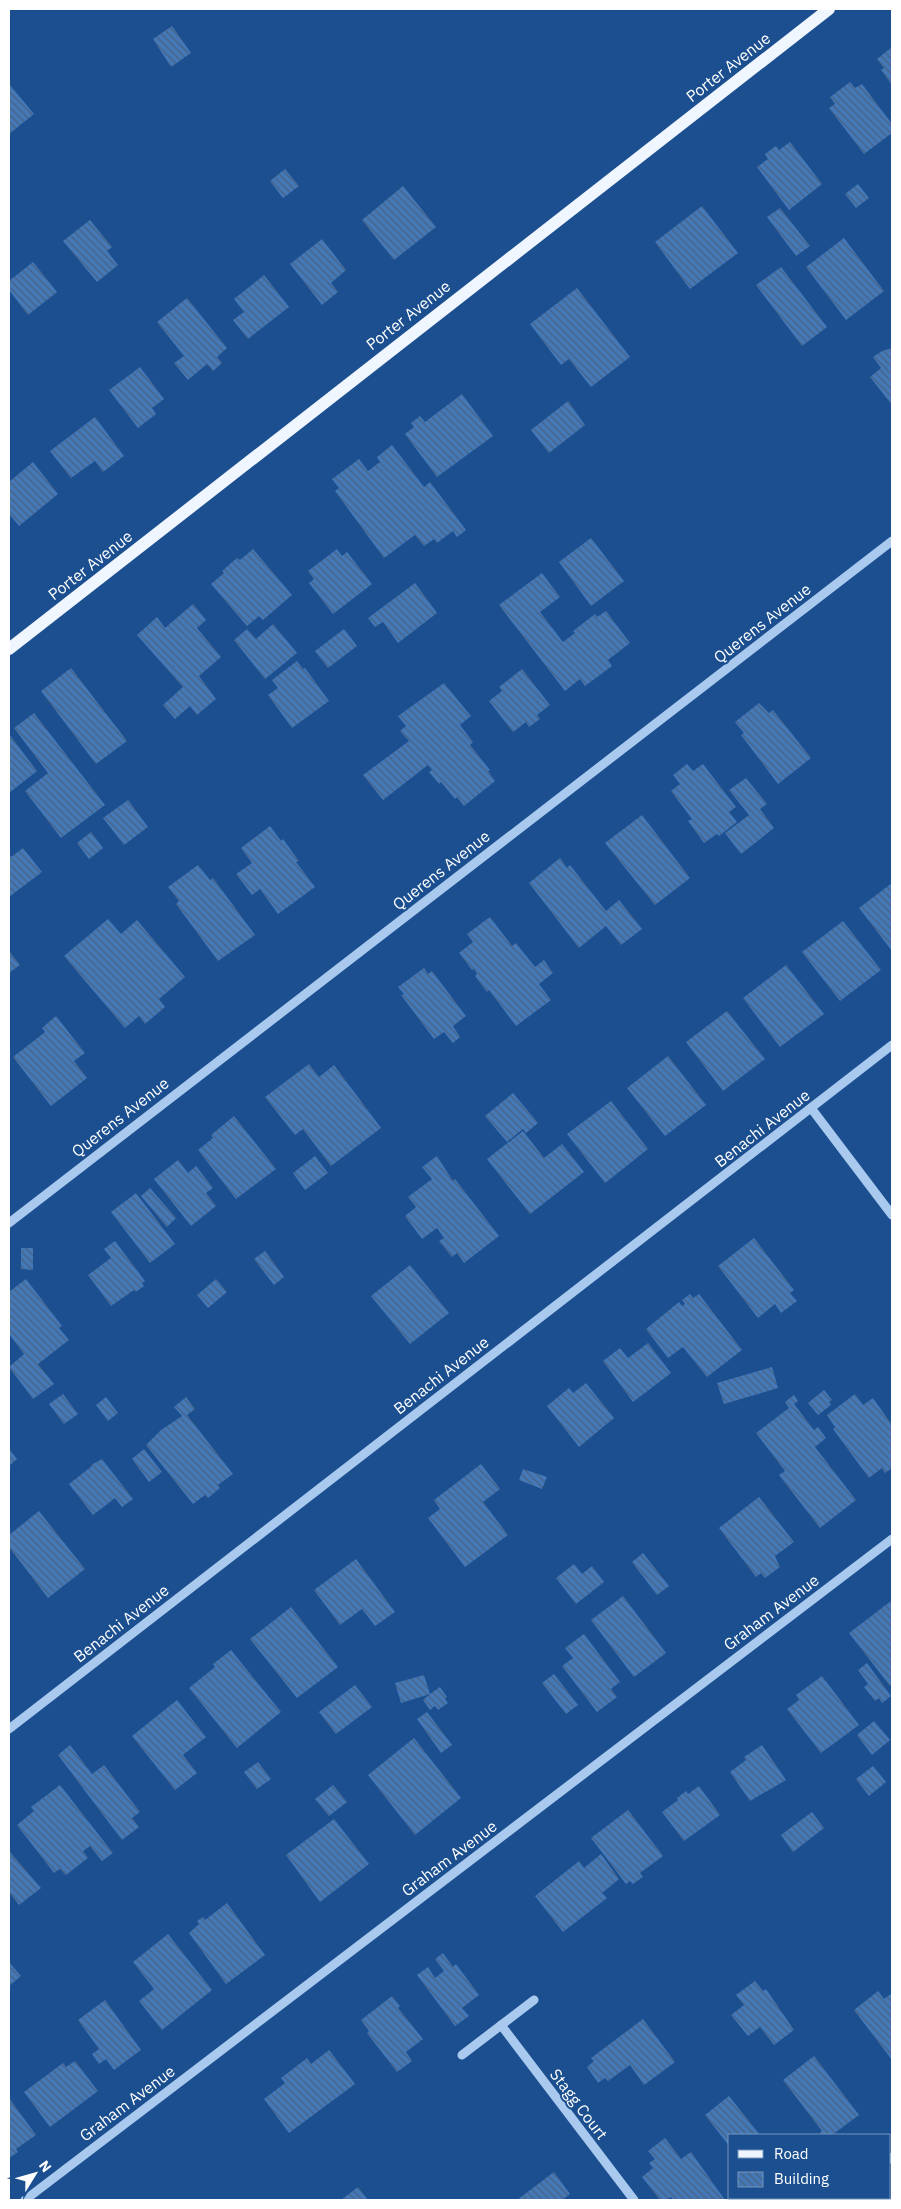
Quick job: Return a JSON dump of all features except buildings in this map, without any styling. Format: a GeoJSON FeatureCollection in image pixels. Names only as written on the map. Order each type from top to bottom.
{"type":"FeatureCollection","features":[{"type":"Feature","properties":{"kind":"main road","name":"Porter Avenue"},"geometry":{"type":"LineString","coordinates":[[9,649],[830,9]]}},
{"type":"Feature","properties":{"kind":"street","name":"Querens Avenue"},"geometry":{"type":"LineString","coordinates":[[9,1223],[892,541]]}},
{"type":"Feature","properties":{"kind":"street","name":"Benachi Avenue"},"geometry":{"type":"LineString","coordinates":[[9,1729],[892,1045]]}},
{"type":"Feature","properties":{"kind":"street"},"geometry":{"type":"LineString","coordinates":[[812,1108],[892,1215]]}},
{"type":"Feature","properties":{"kind":"street","name":"Graham Avenue"},"geometry":{"type":"LineString","coordinates":[[25,2200],[892,1539]]}},
{"type":"Feature","properties":{"kind":"street"},"geometry":{"type":"LineString","coordinates":[[462,2055],[534,2000]]}},
{"type":"Feature","properties":{"kind":"street","name":"Stagg Court"},"geometry":{"type":"LineString","coordinates":[[501,2025],[634,2200]]}}]}
